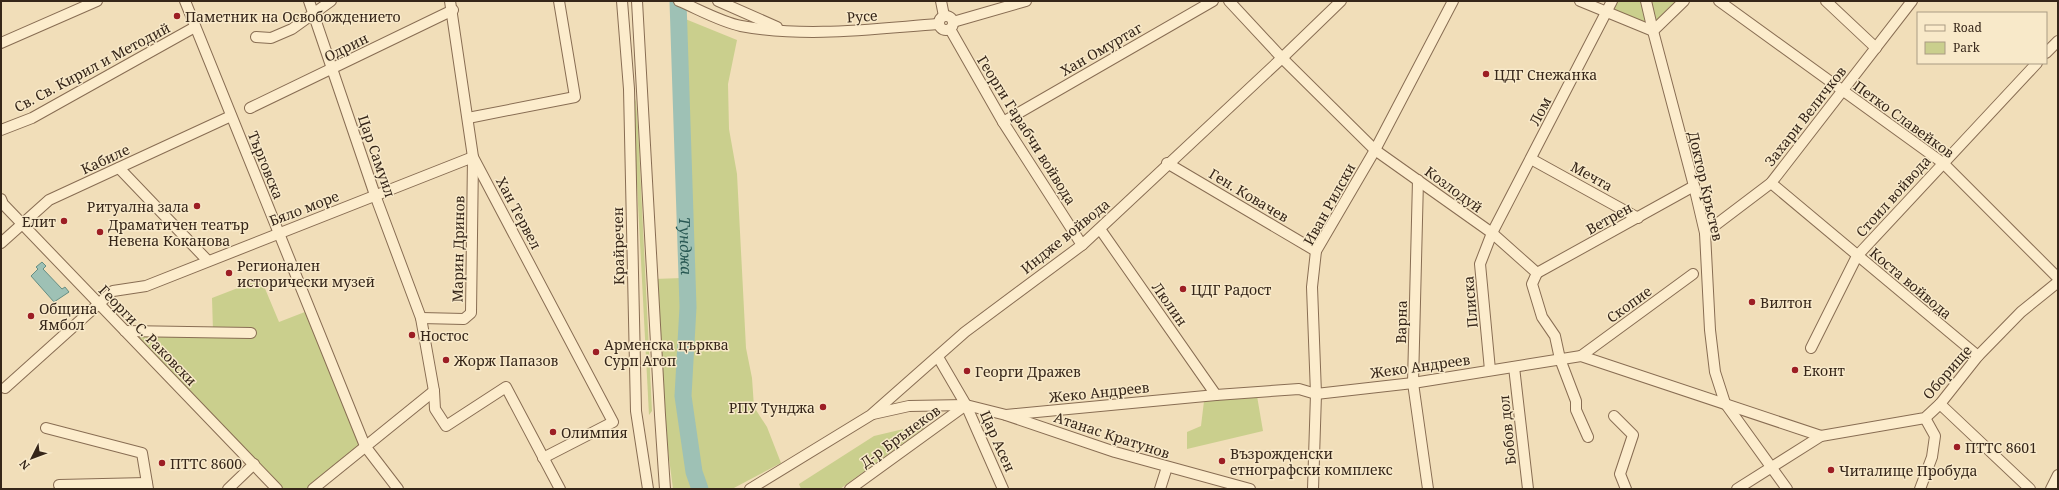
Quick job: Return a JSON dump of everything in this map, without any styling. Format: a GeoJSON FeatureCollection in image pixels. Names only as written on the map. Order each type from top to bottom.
{"type":"FeatureCollection","features":[{"type":"Feature","properties":{"kind":"street"},"geometry":{"type":"LineString","coordinates":[[1,43],[96,1]]}},
{"type":"Feature","properties":{"kind":"street","name":"Търговска"},"geometry":{"type":"LineString","coordinates":[[184,1],[365,446],[398,489]]}},
{"type":"Feature","properties":{"kind":"street","name":"Цар Самуил"},"geometry":{"type":"LineString","coordinates":[[309,1],[375,195],[421,318],[434,391],[435,409],[446,426],[506,387],[543,458]]}},
{"type":"Feature","properties":{"kind":"street"},"geometry":{"type":"LineString","coordinates":[[256,37],[271,38],[292,29],[313,12],[331,1]]}},
{"type":"Feature","properties":{"kind":"street"},"geometry":{"type":"LineString","coordinates":[[468,118],[575,97],[559,1]]}},
{"type":"Feature","properties":{"kind":"street","name":"Крайречен"},"geometry":{"type":"LineString","coordinates":[[622,1],[629,89],[636,411],[648,489]]}},
{"type":"Feature","properties":{"kind":"street"},"geometry":{"type":"LineString","coordinates":[[636,1],[660,415],[666,489]]}},
{"type":"Feature","properties":{"kind":"street"},"geometry":{"type":"LineString","coordinates":[[637,13],[645,1]]}},
{"type":"Feature","properties":{"kind":"street","name":"Русе"},"geometry":{"type":"LineString","coordinates":[[679,1],[739,25],[788,32],[818,33],[941,20]]}},
{"type":"Feature","properties":{"kind":"street"},"geometry":{"type":"LineString","coordinates":[[718,1],[788,32]]}},
{"type":"Feature","properties":{"kind":"street"},"geometry":{"type":"LineString","coordinates":[[941,1],[941,20],[948,16],[952,25],[1026,1]]}},
{"type":"Feature","properties":{"kind":"street","name":"Хан Омуртаг"},"geometry":{"type":"LineString","coordinates":[[1003,122],[1214,1]]}},
{"type":"Feature","properties":{"kind":"street","name":"Козлодуй"},"geometry":{"type":"LineString","coordinates":[[1230,1],[1282,58],[1375,150],[1492,234],[1537,273]]}},
{"type":"Feature","properties":{"kind":"street","name":"Индже войвода"},"geometry":{"type":"LineString","coordinates":[[750,489],[871,415],[965,332],[1082,245],[1167,163],[1282,58],[1341,1]]}},
{"type":"Feature","properties":{"kind":"street","name":"Иван Рилски"},"geometry":{"type":"LineString","coordinates":[[1313,489],[1316,394],[1312,287],[1316,251],[1375,150],[1453,1]]}},
{"type":"Feature","properties":{"kind":"street"},"geometry":{"type":"LineString","coordinates":[[1580,1],[1606,13],[1653,31],[1684,1]]}},
{"type":"Feature","properties":{"kind":"street","name":"Лом"},"geometry":{"type":"LineString","coordinates":[[1492,234],[1612,1]]}},
{"type":"Feature","properties":{"kind":"street","name":"Доктор Кръстев"},"geometry":{"type":"LineString","coordinates":[[1646,1],[1705,233],[1710,330],[1715,372],[1725,403]]}},
{"type":"Feature","properties":{"kind":"street","name":"Петко Славейков"},"geometry":{"type":"LineString","coordinates":[[1719,1],[1943,163],[2058,278]]}},
{"type":"Feature","properties":{"kind":"street"},"geometry":{"type":"LineString","coordinates":[[1826,1],[1876,48]]}},
{"type":"Feature","properties":{"kind":"street","name":"Захари Величков"},"geometry":{"type":"LineString","coordinates":[[1705,233],[1771,183],[1912,1]]}},
{"type":"Feature","properties":{"kind":"street","name":"Одрин"},"geometry":{"type":"LineString","coordinates":[[250,108],[333,68],[452,6]]}},
{"type":"Feature","properties":{"kind":"street","name":"Хан Тервел"},"geometry":{"type":"LineString","coordinates":[[452,6],[473,157],[613,422],[543,458]]}},
{"type":"Feature","properties":{"kind":"street","name":"Георги Гарабчи войвода"},"geometry":{"type":"LineString","coordinates":[[952,25],[1003,122],[1082,245]]}},
{"type":"Feature","properties":{"kind":"street","name":"Св. Св. Кирил и Методий"},"geometry":{"type":"LineString","coordinates":[[1,130],[32,118],[195,27]]}},
{"type":"Feature","properties":{"kind":"street"},"geometry":{"type":"LineString","coordinates":[[2047,52],[2058,42]]}},
{"type":"Feature","properties":{"kind":"street","name":"Стоил войвода"},"geometry":{"type":"LineString","coordinates":[[1811,348],[1857,256],[2036,64]]}},
{"type":"Feature","properties":{"kind":"street","name":"Кабиле"},"geometry":{"type":"LineString","coordinates":[[1,243],[50,200],[231,116]]}},
{"type":"Feature","properties":{"kind":"street","name":"Бяло море"},"geometry":{"type":"LineString","coordinates":[[5,388],[113,291],[146,286],[473,157]]}},
{"type":"Feature","properties":{"kind":"street","name":"Марин Дринов"},"geometry":{"type":"LineString","coordinates":[[421,318],[464,320],[471,313],[473,157]]}},
{"type":"Feature","properties":{"kind":"street","name":"Мечта"},"geometry":{"type":"LineString","coordinates":[[1531,159],[1638,218]]}},
{"type":"Feature","properties":{"kind":"street","name":"Ген. Ковачев"},"geometry":{"type":"LineString","coordinates":[[1167,163],[1316,251]]}},
{"type":"Feature","properties":{"kind":"street"},"geometry":{"type":"LineString","coordinates":[[119,168],[208,261]]}},
{"type":"Feature","properties":{"kind":"street","name":"Варна"},"geometry":{"type":"LineString","coordinates":[[1418,180],[1413,383],[1428,489]]}},
{"type":"Feature","properties":{"kind":"street","name":"Коста войвода"},"geometry":{"type":"LineString","coordinates":[[1771,183],[1978,356]]}},
{"type":"Feature","properties":{"kind":"street","name":"Ветрен"},"geometry":{"type":"LineString","coordinates":[[1537,273],[1694,186]]}},
{"type":"Feature","properties":{"kind":"street","name":"Георги С. Раковски"},"geometry":{"type":"LineString","coordinates":[[2,203],[277,489]]}},
{"type":"Feature","properties":{"kind":"street","name":"Люлин"},"geometry":{"type":"LineString","coordinates":[[1100,229],[1216,395]]}},
{"type":"Feature","properties":{"kind":"street","name":"Плиска"},"geometry":{"type":"LineString","coordinates":[[1490,370],[1480,264],[1492,234]]}},
{"type":"Feature","properties":{"kind":"street"},"geometry":{"type":"LineString","coordinates":[[1537,273],[1532,284],[1542,317],[1555,336],[1560,359],[1576,401],[1576,410],[1588,437]]}},
{"type":"Feature","properties":{"kind":"street","name":"Скопие"},"geometry":{"type":"LineString","coordinates":[[1581,356],[1692,274]]}},
{"type":"Feature","properties":{"kind":"street","name":"Оборище"},"geometry":{"type":"LineString","coordinates":[[1737,489],[1821,436],[1924,418],[1940,404],[1978,356],[2021,312],[2058,282]]}},
{"type":"Feature","properties":{"kind":"street"},"geometry":{"type":"LineString","coordinates":[[125,331],[251,333]]}},
{"type":"Feature","properties":{"kind":"street","name":"Жеко Андреев"},"geometry":{"type":"LineString","coordinates":[[1006,415],[1216,395],[1299,389],[1316,394],[1413,383],[1581,356],[1821,436]]}},
{"type":"Feature","properties":{"kind":"street","name":"Цар Асен"},"geometry":{"type":"LineString","coordinates":[[938,357],[966,405],[1003,489]]}},
{"type":"Feature","properties":{"kind":"street","name":"Бобов дол"},"geometry":{"type":"LineString","coordinates":[[1514,367],[1528,489]]}},
{"type":"Feature","properties":{"kind":"street"},"geometry":{"type":"LineString","coordinates":[[313,489],[434,391]]}},
{"type":"Feature","properties":{"kind":"street"},"geometry":{"type":"LineString","coordinates":[[1725,403],[1787,489]]}},
{"type":"Feature","properties":{"kind":"street"},"geometry":{"type":"LineString","coordinates":[[1940,404],[2030,489]]}},
{"type":"Feature","properties":{"kind":"street","name":"Атанас Кратунов"},"geometry":{"type":"LineString","coordinates":[[871,415],[909,406],[966,405],[1006,415],[1115,452],[1250,489]]}},
{"type":"Feature","properties":{"kind":"street","name":"Д-р Брънеков"},"geometry":{"type":"LineString","coordinates":[[850,489],[966,405]]}},
{"type":"Feature","properties":{"kind":"street"},"geometry":{"type":"LineString","coordinates":[[1614,416],[1633,435],[1620,474],[1626,489]]}},
{"type":"Feature","properties":{"kind":"street"},"geometry":{"type":"LineString","coordinates":[[1920,489],[1932,457],[1935,436],[1924,418]]}},
{"type":"Feature","properties":{"kind":"street"},"geometry":{"type":"LineString","coordinates":[[46,428],[142,453],[148,486],[59,485]]}},
{"type":"Feature","properties":{"kind":"street"},"geometry":{"type":"LineString","coordinates":[[543,458],[560,489]]}},
{"type":"Feature","properties":{"kind":"street"},"geometry":{"type":"LineString","coordinates":[[228,489],[254,464]]}},
{"type":"Feature","properties":{"kind":"street"},"geometry":{"type":"LineString","coordinates":[[1160,489],[1167,467]]}},
{"type":"Feature","properties":{"kind":"street"},"geometry":{"type":"LineString","coordinates":[[2051,489],[2058,475]]}},
{"type":"Feature","properties":{"kind":"green space"},"geometry":{"type":"Polygon","coordinates":[[[1612,1],[1684,1],[1653,31],[1607,13],[1612,1]]]}},
{"type":"Feature","properties":{"kind":"green space"},"geometry":{"type":"Polygon","coordinates":[[[673,14],[737,40],[728,84],[729,129],[737,174],[746,348],[752,378],[754,407],[767,427],[781,463],[732,489],[673,489],[661,396],[654,279],[682,278],[673,14]]]}},
{"type":"Feature","properties":{"kind":"green space"},"geometry":{"type":"Polygon","coordinates":[[[632,88],[636,102],[638,127],[652,411],[649,415],[632,88]]]}},
{"type":"Feature","properties":{"kind":"green space"},"geometry":{"type":"Polygon","coordinates":[[[261,279],[279,322],[310,310],[365,446],[313,489],[277,489],[125,331],[213,331],[212,298],[261,279]]]}},
{"type":"Feature","properties":{"kind":"green space"},"geometry":{"type":"Polygon","coordinates":[[[1257,396],[1263,431],[1187,449],[1187,432],[1201,426],[1204,401],[1257,396]]]}},
{"type":"Feature","properties":{"kind":"green space"},"geometry":{"type":"Polygon","coordinates":[[[912,427],[924,428],[840,489],[801,489],[799,484],[874,436],[912,427]]]}},
{"type":"Feature","properties":{"kind":"water"},"geometry":{"type":"Polygon","coordinates":[[[42,262],[46,266],[43,269],[62,289],[65,287],[69,292],[54,302],[31,276],[38,269],[36,267],[42,262]]]}},
{"type":"Feature","properties":{"kind":"waterway","name":"Тунджа"},"geometry":{"type":"LineString","coordinates":[[678,1],[688,307],[683,396],[694,472],[700,489]]}},
{"type":"Feature","properties":{"kind":"place","name":"Паметник на Освобождението"},"geometry":{"type":"Point","coordinates":[177,16]}},
{"type":"Feature","properties":{"kind":"place","name":"ЦДГ Снежанка"},"geometry":{"type":"Point","coordinates":[1486,74]}},
{"type":"Feature","properties":{"kind":"place","name":"Ритуална зала"},"geometry":{"type":"Point","coordinates":[197,206]}},
{"type":"Feature","properties":{"kind":"place","name":"Елит"},"geometry":{"type":"Point","coordinates":[64,221]}},
{"type":"Feature","properties":{"kind":"place","name":"Драматичен театър Невена Коканова"},"geometry":{"type":"Point","coordinates":[100,232]}},
{"type":"Feature","properties":{"kind":"place","name":"Регионален исторически музей"},"geometry":{"type":"Point","coordinates":[229,273]}},
{"type":"Feature","properties":{"kind":"place","name":"ЦДГ Радост"},"geometry":{"type":"Point","coordinates":[1183,289]}},
{"type":"Feature","properties":{"kind":"place","name":"Вилтон"},"geometry":{"type":"Point","coordinates":[1752,302]}},
{"type":"Feature","properties":{"kind":"place","name":"Община Ямбол"},"geometry":{"type":"Point","coordinates":[31,316]}},
{"type":"Feature","properties":{"kind":"place","name":"Ностос"},"geometry":{"type":"Point","coordinates":[412,335]}},
{"type":"Feature","properties":{"kind":"place","name":"Арменска църква Сурп Агоп"},"geometry":{"type":"Point","coordinates":[596,352]}},
{"type":"Feature","properties":{"kind":"place","name":"Жорж Папазов"},"geometry":{"type":"Point","coordinates":[446,360]}},
{"type":"Feature","properties":{"kind":"place","name":"Еконт"},"geometry":{"type":"Point","coordinates":[1795,370]}},
{"type":"Feature","properties":{"kind":"place","name":"Георги Дражев"},"geometry":{"type":"Point","coordinates":[967,371]}},
{"type":"Feature","properties":{"kind":"place","name":"РПУ Тунджа"},"geometry":{"type":"Point","coordinates":[823,407]}},
{"type":"Feature","properties":{"kind":"place","name":"Олимпия"},"geometry":{"type":"Point","coordinates":[553,432]}},
{"type":"Feature","properties":{"kind":"place","name":"ПТТС 8601"},"geometry":{"type":"Point","coordinates":[1957,447]}},
{"type":"Feature","properties":{"kind":"place","name":"Възрожденски етнографски комплекс"},"geometry":{"type":"Point","coordinates":[1222,461]}},
{"type":"Feature","properties":{"kind":"place","name":"ПТТС 8600"},"geometry":{"type":"Point","coordinates":[162,463]}},
{"type":"Feature","properties":{"kind":"place","name":"Читалище Пробуда"},"geometry":{"type":"Point","coordinates":[1831,470]}}]}
